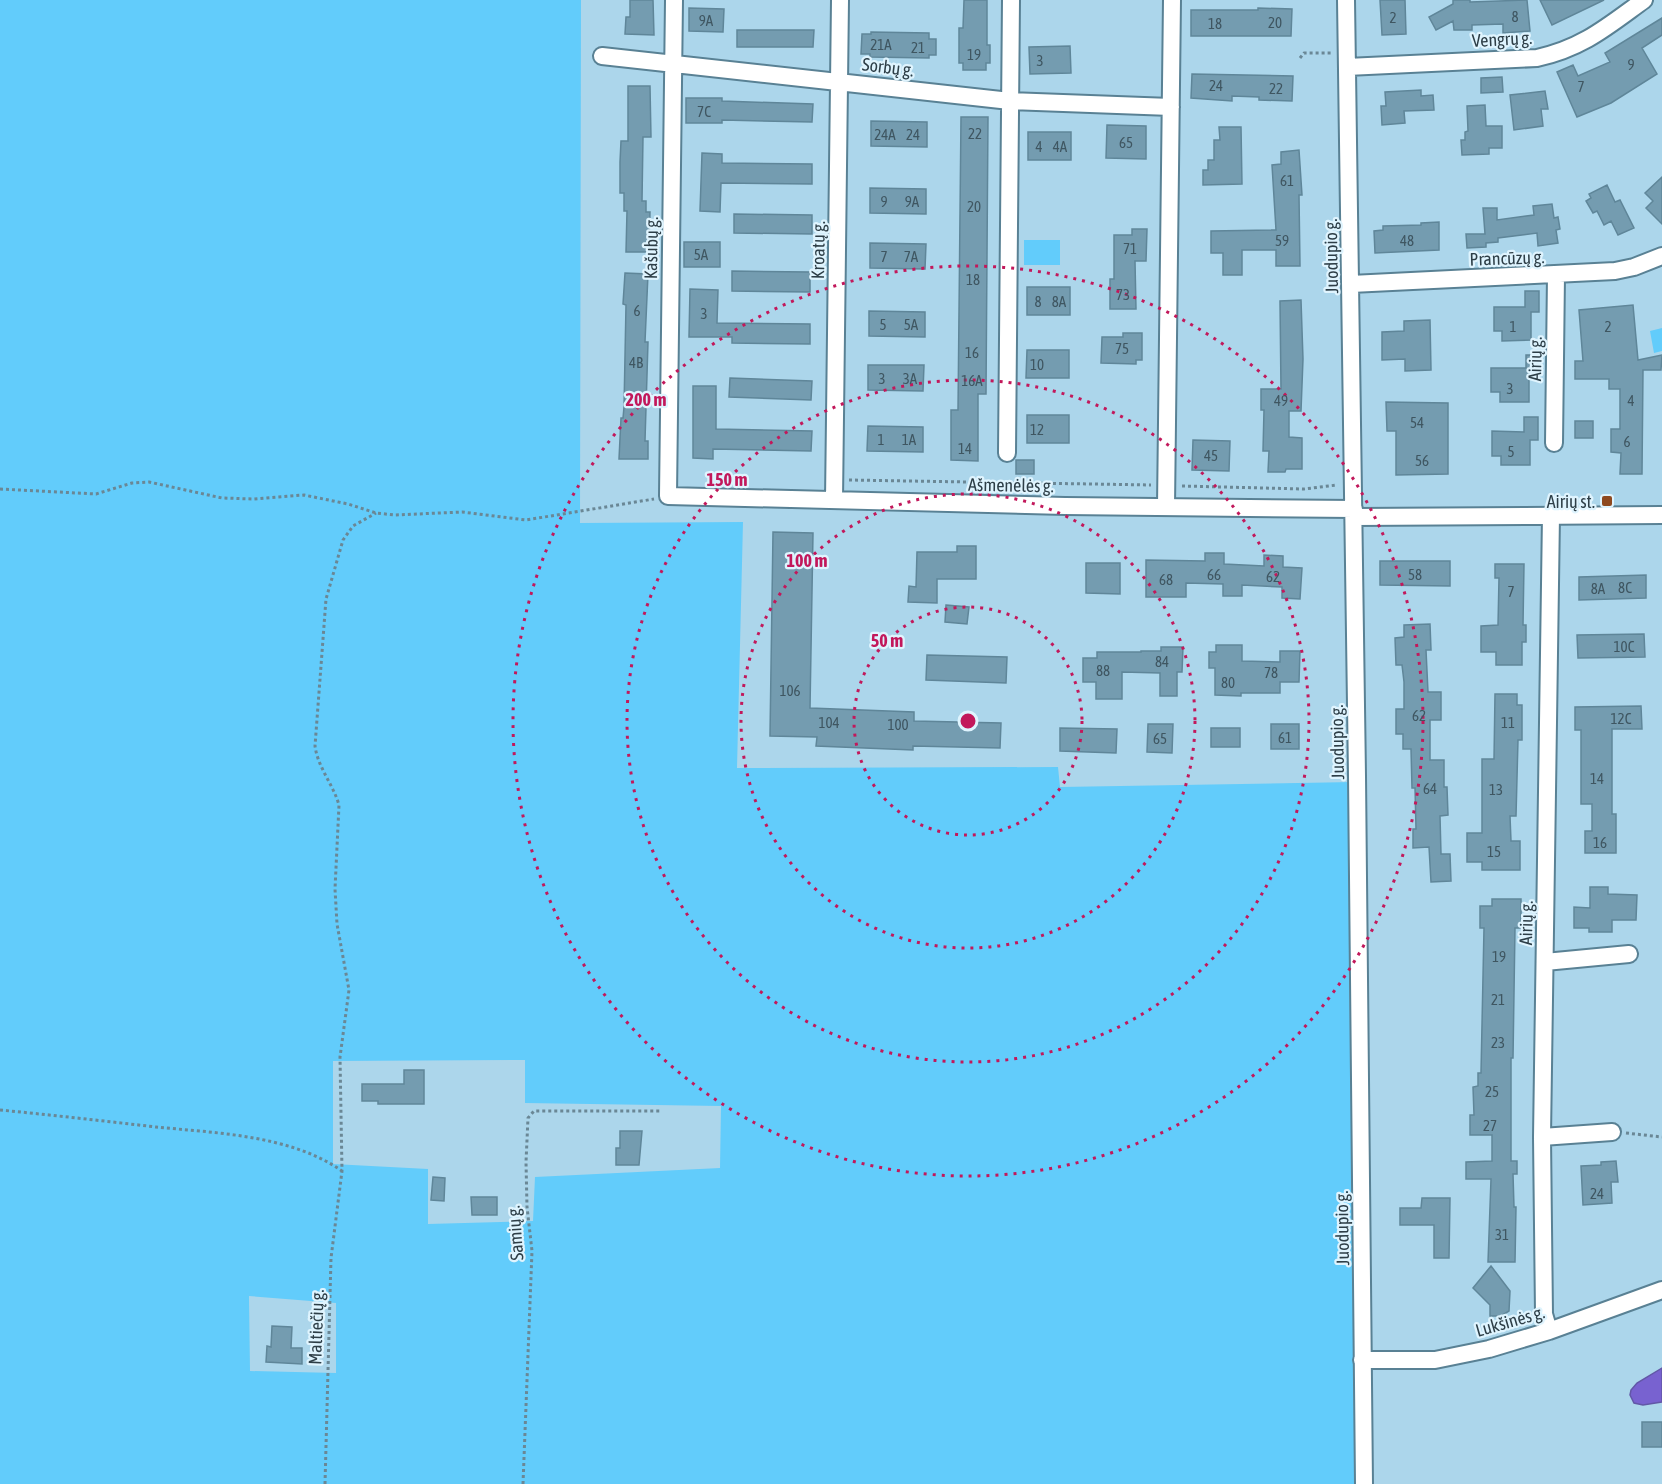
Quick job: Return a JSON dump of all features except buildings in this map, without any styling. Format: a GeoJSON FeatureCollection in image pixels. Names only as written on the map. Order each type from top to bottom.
{"type":"FeatureCollection","features":[{"type":"Feature","properties":{"kind":"street","name":"Kašubų g."},"geometry":{"type":"LineString","coordinates":[[668,496],[674,0]]}},
{"type":"Feature","properties":{"kind":"street","name":"Kroatų g."},"geometry":{"type":"LineString","coordinates":[[834,500],[840,0]]}},
{"type":"Feature","properties":{"kind":"street"},"geometry":{"type":"LineString","coordinates":[[1007,453],[1011,0]]}},
{"type":"Feature","properties":{"kind":"street"},"geometry":{"type":"LineString","coordinates":[[1166,507],[1173,0]]}},
{"type":"Feature","properties":{"kind":"street","name":"Juodupio g."},"geometry":{"type":"LineString","coordinates":[[1346,0],[1354,484],[1364,1484]]}},
{"type":"Feature","properties":{"kind":"street","name":"Vengrų g."},"geometry":{"type":"LineString","coordinates":[[1347,60],[1537,58],[1572,48],[1592,37],[1644,0]]}},
{"type":"Feature","properties":{"kind":"street","name":"Sorbų g."},"geometry":{"type":"LineString","coordinates":[[602,56],[1010,101],[1171,107]]}},
{"type":"Feature","properties":{"kind":"street","name":"Prancūzų g."},"geometry":{"type":"LineString","coordinates":[[1351,284],[1615,271],[1634,267],[1662,256]]}},
{"type":"Feature","properties":{"kind":"street","name":"Airių g."},"geometry":{"type":"LineString","coordinates":[[1554,443],[1556,275]]}},
{"type":"Feature","properties":{"kind":"street","name":"Ašmenėlės g."},"geometry":{"type":"LineString","coordinates":[[668,496],[1354,513],[1662,515]]}},
{"type":"Feature","properties":{"kind":"street","name":"Airių g."},"geometry":{"type":"LineString","coordinates":[[1550,1331],[1544,1314],[1542,1137],[1551,515]]}},
{"type":"Feature","properties":{"kind":"street"},"geometry":{"type":"LineString","coordinates":[[1545,962],[1629,954]]}},
{"type":"Feature","properties":{"kind":"street"},"geometry":{"type":"LineString","coordinates":[[1542,1137],[1612,1132]]}},
{"type":"Feature","properties":{"kind":"street","name":"Lukšinės g."},"geometry":{"type":"LineString","coordinates":[[1362,1360],[1435,1360],[1489,1349],[1550,1331],[1662,1290]]}},
{"type":"Feature","properties":{"kind":"path"},"geometry":{"type":"LineString","coordinates":[[1300,58],[1304,53],[1347,60]]}},
{"type":"Feature","properties":{"kind":"path"},"geometry":{"type":"LineString","coordinates":[[835,480],[1304,489],[1354,484]]}},
{"type":"Feature","properties":{"kind":"path"},"geometry":{"type":"LineString","coordinates":[[0,489],[96,494],[132,483],[149,482],[222,498],[304,495],[348,504],[376,513],[395,515],[462,512],[526,520],[668,496]]}},
{"type":"Feature","properties":{"kind":"path","name":"Maltiečių g."},"geometry":{"type":"LineString","coordinates":[[325,1484],[331,1258],[342,1171],[340,1057],[349,990],[337,924],[335,889],[339,805],[336,793],[316,757],[315,746],[326,599],[343,540],[353,526],[376,513]]}},
{"type":"Feature","properties":{"kind":"path"},"geometry":{"type":"LineString","coordinates":[[0,1110],[243,1136],[298,1149],[326,1159],[342,1171]]}},
{"type":"Feature","properties":{"kind":"path","name":"Samių g."},"geometry":{"type":"LineString","coordinates":[[523,1484],[532,1251],[526,1196],[528,1118],[534,1111],[662,1111]]}},
{"type":"Feature","properties":{"kind":"path"},"geometry":{"type":"LineString","coordinates":[[1612,1132],[1662,1137]]}},
{"type":"Feature","properties":{"kind":"shaded area"},"geometry":{"type":"Polygon","coordinates":[[[0,0],[581,0],[580,523],[743,522],[737,768],[1058,767],[1060,787],[1354,782],[1357,1484],[0,1484],[0,0]],[[525,1060],[333,1061],[333,1164],[428,1169],[428,1224],[533,1221],[535,1177],[720,1168],[721,1106],[525,1103],[525,1060]],[[249,1296],[250,1371],[336,1373],[336,1303],[249,1296]]]}},
{"type":"Feature","properties":{"kind":"shaded area"},"geometry":{"type":"Polygon","coordinates":[[[1024,240],[1060,240],[1060,265],[1024,265],[1024,240]]]}},
{"type":"Feature","properties":{"kind":"shaded area"},"geometry":{"type":"Polygon","coordinates":[[[1662,328],[1662,351],[1654,353],[1650,331],[1662,328]]]}},
{"type":"Feature","properties":{"kind":"shaded area"},"geometry":{"type":"Polygon","coordinates":[[[1662,1368],[1662,1402],[1643,1405],[1634,1403],[1630,1395],[1631,1390],[1637,1383],[1662,1368]]]}},
{"type":"Feature","properties":{"kind":"place","name":"Airių st."},"geometry":{"type":"Point","coordinates":[1607,501]}}]}
